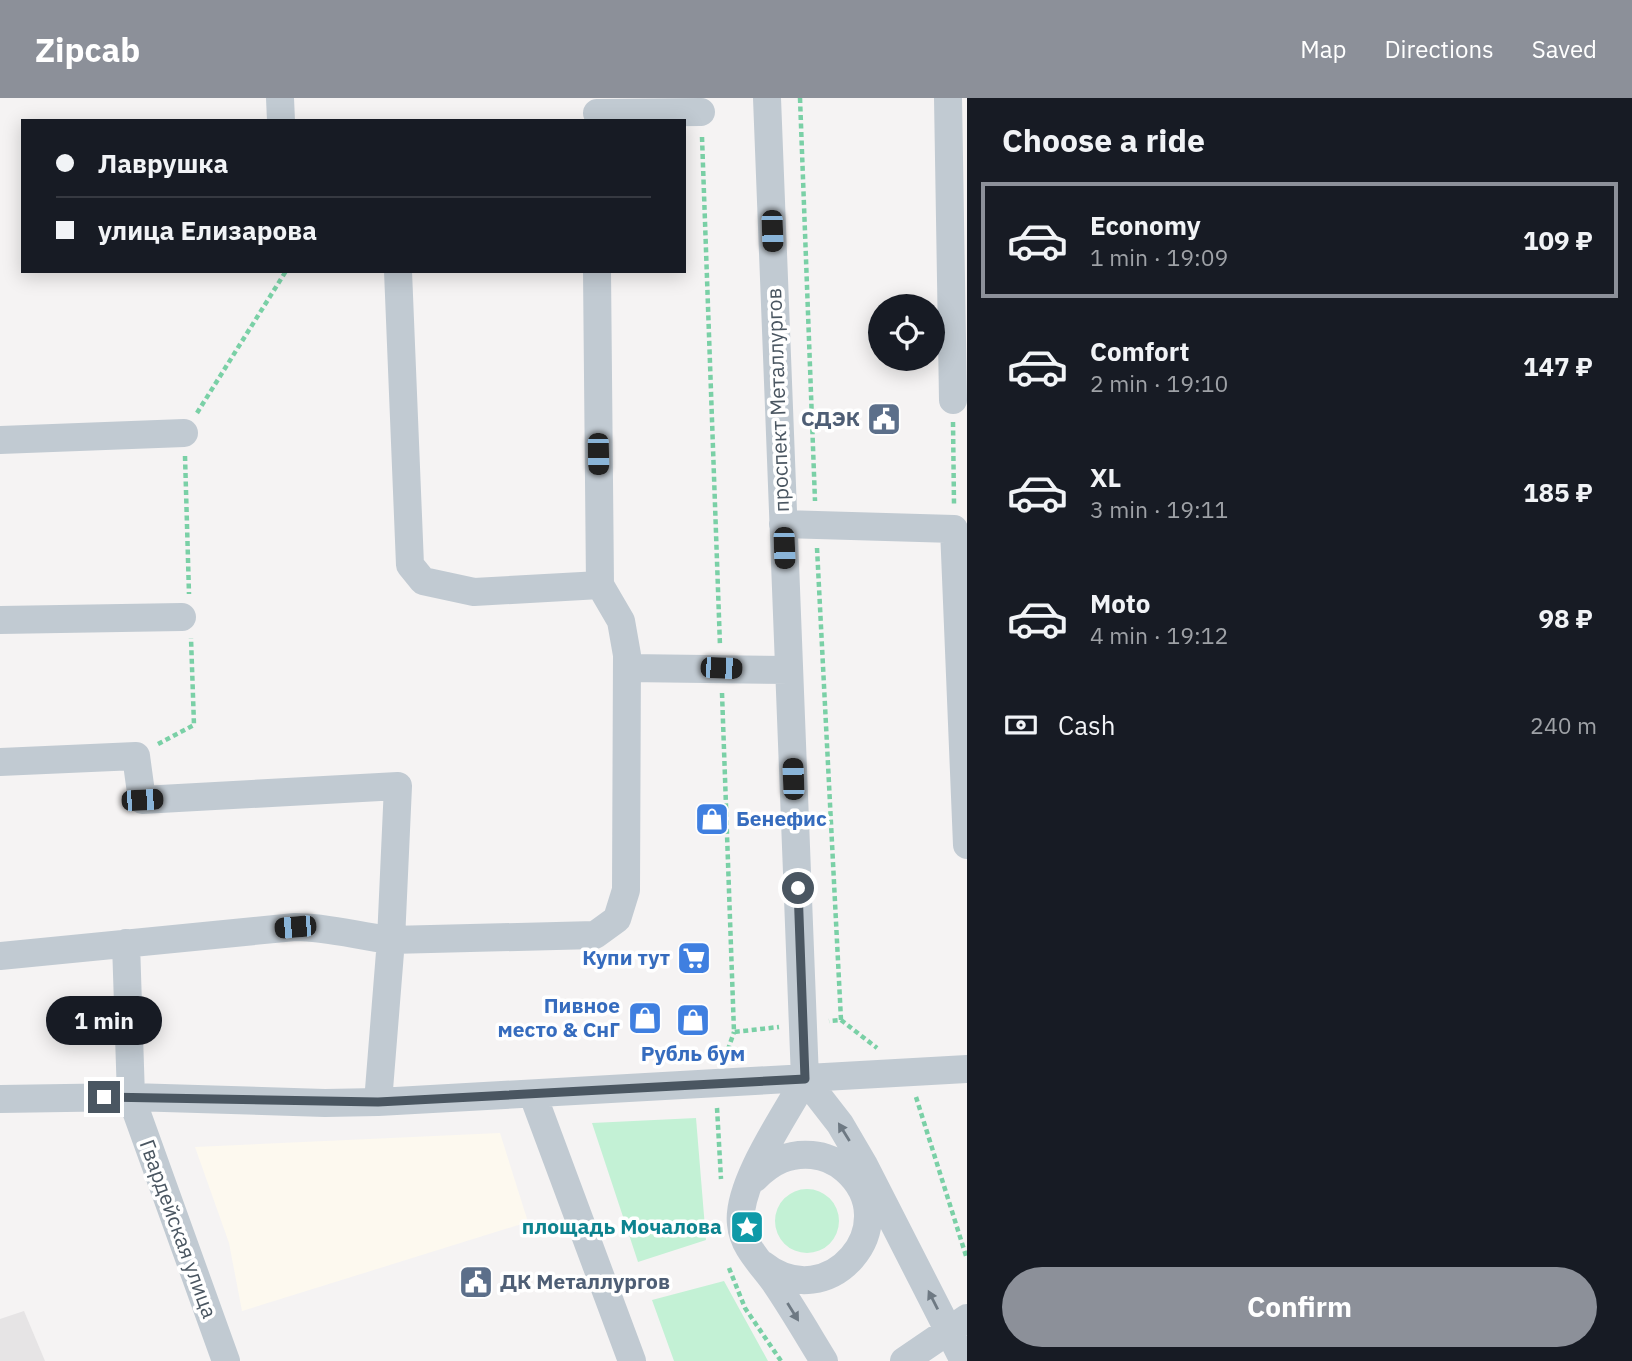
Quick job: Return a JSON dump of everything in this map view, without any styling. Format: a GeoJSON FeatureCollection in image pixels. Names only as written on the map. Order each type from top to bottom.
{"type":"FeatureCollection","features":[{"type":"Feature","properties":{"kind":"street"},"geometry":{"type":"LineString","coordinates":[[280,98],[281,119]]}},
{"type":"Feature","properties":{"kind":"street","name":"проспект Металлургов"},"geometry":{"type":"LineString","coordinates":[[766,98],[805,1079]]}},
{"type":"Feature","properties":{"kind":"street"},"geometry":{"type":"LineString","coordinates":[[948,98],[953,400]]}},
{"type":"Feature","properties":{"kind":"street"},"geometry":{"type":"LineString","coordinates":[[597,111],[701,111]]}},
{"type":"Feature","properties":{"kind":"street"},"geometry":{"type":"LineString","coordinates":[[398,273],[410,565],[423,581],[474,592],[600,586]]}},
{"type":"Feature","properties":{"kind":"street"},"geometry":{"type":"LineString","coordinates":[[0,956],[295,927],[318,927],[391,940],[595,935],[617,919],[626,890],[628,668],[621,621],[600,586],[597,273]]}},
{"type":"Feature","properties":{"kind":"street"},"geometry":{"type":"LineString","coordinates":[[0,440],[184,433]]}},
{"type":"Feature","properties":{"kind":"street"},"geometry":{"type":"LineString","coordinates":[[783,524],[954,529],[962,599],[967,845]]}},
{"type":"Feature","properties":{"kind":"street"},"geometry":{"type":"LineString","coordinates":[[0,620],[187,615]]}},
{"type":"Feature","properties":{"kind":"street"},"geometry":{"type":"LineString","coordinates":[[628,668],[789,670]]}},
{"type":"Feature","properties":{"kind":"street"},"geometry":{"type":"LineString","coordinates":[[0,762],[136,756],[142,800],[398,786],[391,940],[378,1102]]}},
{"type":"Feature","properties":{"kind":"street","name":"Гвардейская улица"},"geometry":{"type":"LineString","coordinates":[[126,943],[131,1097],[226,1361]]}},
{"type":"Feature","properties":{"kind":"street"},"geometry":{"type":"LineString","coordinates":[[0,1099],[131,1097],[378,1102],[967,1069]]}},
{"type":"Feature","properties":{"kind":"street"},"geometry":{"type":"LineString","coordinates":[[805,1079],[840,1125],[862,1178],[958,1325],[964,1361]]}},
{"type":"Feature","properties":{"kind":"street"},"geometry":{"type":"LineString","coordinates":[[805,1079],[753,1172],[743,1201],[741,1226],[754,1255],[824,1361]]}},
{"type":"Feature","properties":{"kind":"street"},"geometry":{"type":"LineString","coordinates":[[533,1095],[632,1361]]}},
{"type":"Feature","properties":{"kind":"street"},"geometry":{"type":"LineString","coordinates":[[743,1201],[752,1181],[780,1158],[801,1154],[821,1156],[862,1178],[868,1221],[858,1252],[847,1264],[822,1279],[803,1281],[784,1278],[754,1255]]}},
{"type":"Feature","properties":{"kind":"street"},"geometry":{"type":"LineString","coordinates":[[904,1361],[958,1325]]}},
{"type":"Feature","properties":{"kind":"path"},"geometry":{"type":"LineString","coordinates":[[136,756],[194,725],[187,615],[184,433],[285,273]]}},
{"type":"Feature","properties":{"kind":"path"},"geometry":{"type":"LineString","coordinates":[[953,400],[954,529]]}},
{"type":"Feature","properties":{"kind":"path"},"geometry":{"type":"LineString","coordinates":[[841,1020],[908,1073],[967,1259]]}},
{"type":"Feature","properties":{"kind":"path"},"geometry":{"type":"LineString","coordinates":[[745,1308],[781,1361]]}},
{"type":"Feature","properties":{"kind":"shaded area"},"geometry":{"type":"Polygon","coordinates":[[[500,1133],[528,1222],[242,1311],[229,1243],[195,1147],[500,1133]]]}},
{"type":"Feature","properties":{"kind":"shaded area"},"geometry":{"type":"Polygon","coordinates":[[[24,1311],[45,1361],[0,1361],[0,1319],[24,1311]]]}},
{"type":"Feature","properties":{"kind":"green space"},"geometry":{"type":"Polygon","coordinates":[[[696,1118],[706,1240],[638,1262],[592,1123],[696,1118]]]}},
{"type":"Feature","properties":{"kind":"green space"},"geometry":{"type":"Polygon","coordinates":[[[801,1189],[813,1189],[830,1198],[837,1209],[837,1233],[830,1244],[813,1253],[801,1253],[789,1248],[780,1239],[775,1227],[775,1215],[780,1203],[789,1194],[801,1189]]]}},
{"type":"Feature","properties":{"kind":"green space"},"geometry":{"type":"Polygon","coordinates":[[[724,1281],[768,1361],[674,1361],[652,1300],[724,1281]]]}},
{"type":"Feature","properties":{"kind":"place","name":"СДЭК"},"geometry":{"type":"Point","coordinates":[884,419]}},
{"type":"Feature","properties":{"kind":"place","name":"Бенефис"},"geometry":{"type":"Point","coordinates":[712,819]}},
{"type":"Feature","properties":{"kind":"place","name":"Купи тут"},"geometry":{"type":"Point","coordinates":[694,958]}},
{"type":"Feature","properties":{"kind":"place","name":"Пивное место & СнГ"},"geometry":{"type":"Point","coordinates":[645,1018]}},
{"type":"Feature","properties":{"kind":"place","name":"Рубль бум"},"geometry":{"type":"Point","coordinates":[693,1020]}},
{"type":"Feature","properties":{"kind":"place","name":"площадь Мочалова"},"geometry":{"type":"Point","coordinates":[747,1227]}},
{"type":"Feature","properties":{"kind":"place","name":"ДК Металлургов"},"geometry":{"type":"Point","coordinates":[476,1282]}},
{"type":"Feature","properties":{"kind":"route"},"geometry":{"type":"LineString","coordinates":[[104,1097],[378,1102],[805,1079],[798,888]]}}]}
